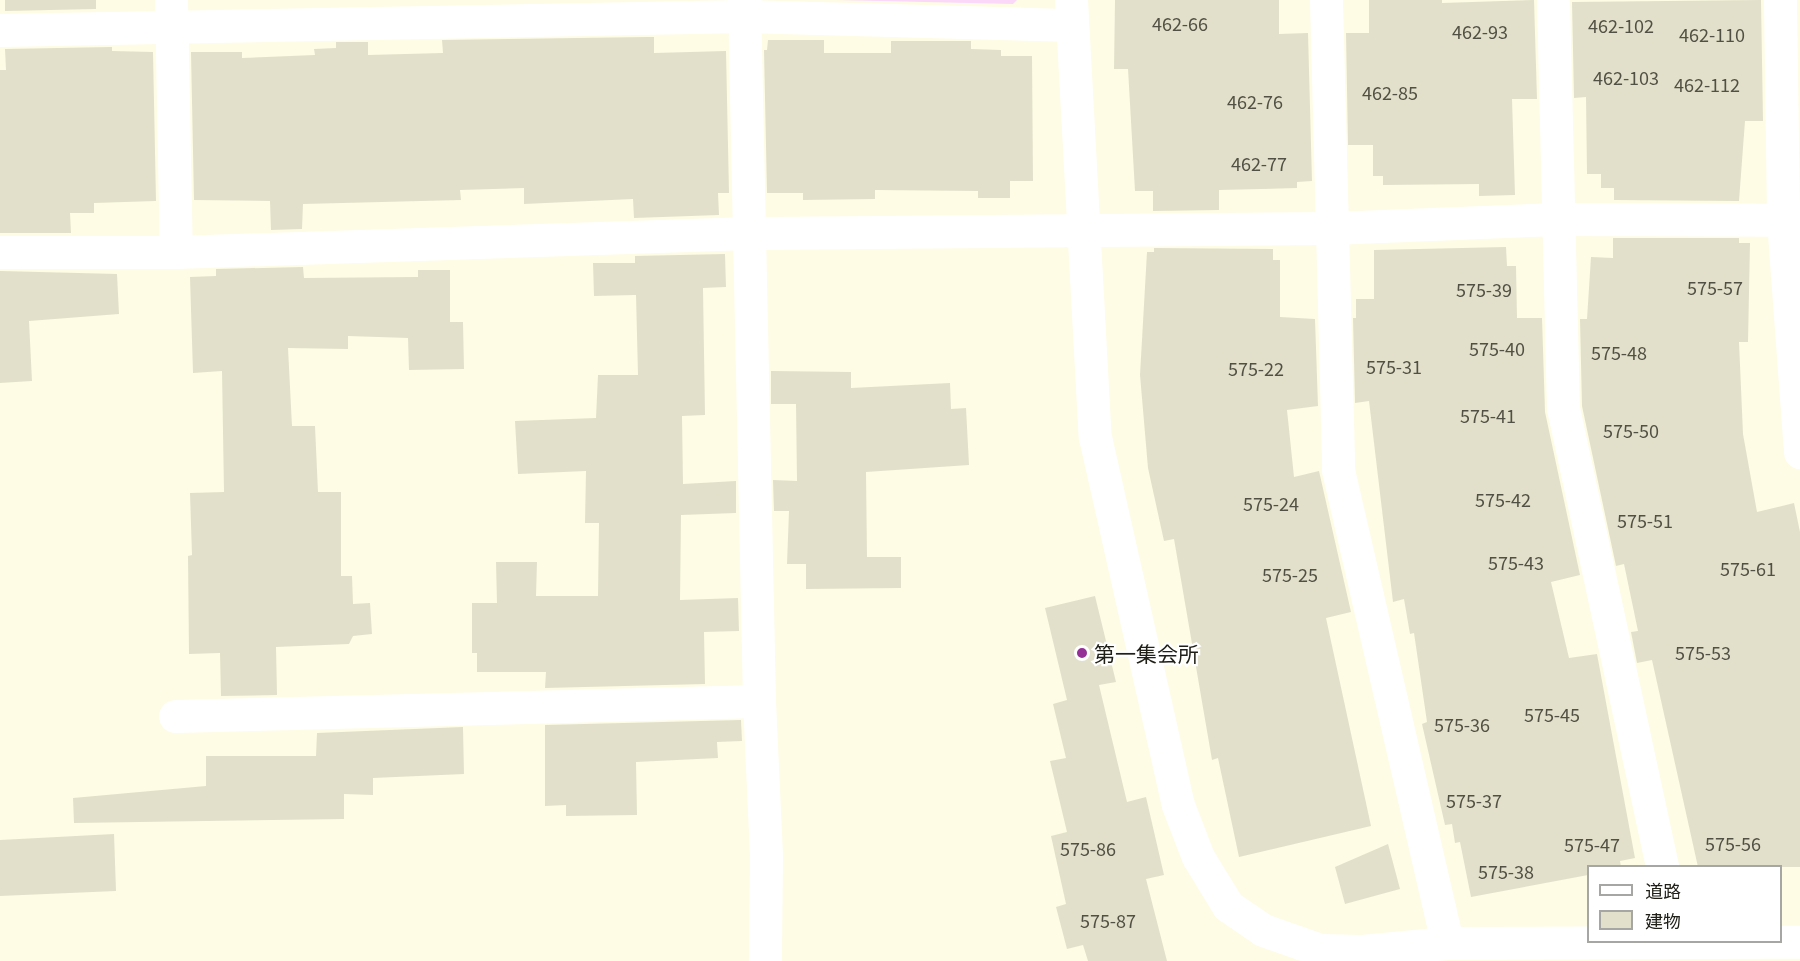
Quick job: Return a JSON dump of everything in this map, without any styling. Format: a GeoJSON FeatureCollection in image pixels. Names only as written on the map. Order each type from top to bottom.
{"type":"FeatureCollection","features":[{"type":"Feature","properties":{"kind":"street"},"geometry":{"type":"LineString","coordinates":[[1326,0],[1338,470],[1448,943]]}},
{"type":"Feature","properties":{"kind":"street"},"geometry":{"type":"LineString","coordinates":[[1553,0],[1563,408],[1662,865]]}},
{"type":"Feature","properties":{"kind":"street"},"geometry":{"type":"LineString","coordinates":[[1779,0],[1800,452]]}},
{"type":"Feature","properties":{"kind":"street"},"geometry":{"type":"LineString","coordinates":[[744,8],[759,701],[766,856],[765,961]]}},
{"type":"Feature","properties":{"kind":"street"},"geometry":{"type":"LineString","coordinates":[[0,30],[171,13],[744,8],[1072,13],[1095,436],[1178,805],[1198,857],[1228,906],[1263,930],[1291,942],[1320,950],[1362,951],[1448,943],[1677,943]]}},
{"type":"Feature","properties":{"kind":"street"},"geometry":{"type":"LineString","coordinates":[[171,13],[176,252]]}},
{"type":"Feature","properties":{"kind":"street"},"geometry":{"type":"LineString","coordinates":[[0,252],[176,252],[750,232],[1332,228],[1558,219],[1791,220]]}},
{"type":"Feature","properties":{"kind":"street"},"geometry":{"type":"LineString","coordinates":[[175,716],[759,701]]}},
{"type":"Feature","properties":{"kind":"street"},"geometry":{"type":"LineString","coordinates":[[1782,942],[1800,942]]}},
{"type":"Feature","properties":{"kind":"shaded area"},"geometry":{"type":"Polygon","coordinates":[[[837,0],[1017,0],[1013,4],[837,0]]]}},
{"type":"Feature","properties":{"kind":"building"},"geometry":{"type":"Polygon","coordinates":[[[5,0],[96,0],[96,9],[5,11],[5,0]]]}},
{"type":"Feature","properties":{"kind":"building"},"geometry":{"type":"Polygon","coordinates":[[[1115,0],[1279,0],[1279,34],[1308,33],[1312,181],[1297,182],[1297,188],[1219,190],[1219,210],[1153,211],[1153,191],[1135,191],[1128,69],[1114,69],[1115,0]]]}},
{"type":"Feature","properties":{"kind":"building"},"geometry":{"type":"Polygon","coordinates":[[[1369,0],[1442,0],[1442,3],[1534,0],[1537,99],[1512,99],[1515,195],[1479,196],[1479,184],[1383,185],[1383,176],[1373,176],[1373,145],[1348,145],[1346,33],[1369,33],[1369,0]]]}},
{"type":"Feature","properties":{"kind":"building"},"geometry":{"type":"Polygon","coordinates":[[[1761,0],[1763,121],[1745,121],[1739,201],[1614,200],[1614,188],[1601,188],[1601,174],[1587,174],[1586,97],[1574,98],[1572,2],[1761,0]]]}},
{"type":"Feature","properties":{"kind":"building"},"geometry":{"type":"Polygon","coordinates":[[[654,37],[654,53],[726,51],[729,193],[718,193],[719,215],[634,218],[633,199],[524,204],[524,188],[460,190],[461,200],[303,204],[302,229],[271,230],[270,201],[194,200],[191,52],[242,52],[242,58],[315,55],[314,49],[336,48],[336,42],[368,42],[368,55],[443,53],[442,40],[654,37]]]}},
{"type":"Feature","properties":{"kind":"building"},"geometry":{"type":"Polygon","coordinates":[[[768,40],[824,40],[824,53],[891,53],[891,41],[971,41],[971,49],[1001,50],[1001,56],[1032,56],[1033,181],[1010,181],[1010,198],[978,198],[978,191],[875,190],[875,199],[803,200],[803,193],[767,193],[764,50],[767,50],[768,40]]]}},
{"type":"Feature","properties":{"kind":"building"},"geometry":{"type":"Polygon","coordinates":[[[112,47],[112,51],[153,52],[156,201],[94,203],[94,213],[70,213],[71,233],[0,233],[0,70],[6,70],[5,49],[112,47]]]}},
{"type":"Feature","properties":{"kind":"building"},"geometry":{"type":"Polygon","coordinates":[[[1613,238],[1739,238],[1739,243],[1750,243],[1748,342],[1739,342],[1743,434],[1757,512],[1794,503],[1800,532],[1800,867],[1698,865],[1652,660],[1637,663],[1631,632],[1638,631],[1624,564],[1616,566],[1582,406],[1580,319],[1587,319],[1591,257],[1613,258],[1613,238]]]}},
{"type":"Feature","properties":{"kind":"building"},"geometry":{"type":"Polygon","coordinates":[[[1506,247],[1507,266],[1516,266],[1517,318],[1542,318],[1545,412],[1580,575],[1551,582],[1569,658],[1597,654],[1635,858],[1620,861],[1621,865],[1587,865],[1587,875],[1471,897],[1460,842],[1455,843],[1452,824],[1445,825],[1422,724],[1427,722],[1414,633],[1410,634],[1404,599],[1393,602],[1369,401],[1355,403],[1353,318],[1356,318],[1356,299],[1374,299],[1374,250],[1506,247]]]}},
{"type":"Feature","properties":{"kind":"building"},"geometry":{"type":"Polygon","coordinates":[[[1154,248],[1273,249],[1273,260],[1280,260],[1280,317],[1315,319],[1318,406],[1287,410],[1294,477],[1319,471],[1351,612],[1326,618],[1371,826],[1239,857],[1218,758],[1212,760],[1174,539],[1164,541],[1148,468],[1140,375],[1147,252],[1154,252],[1154,248]]]}},
{"type":"Feature","properties":{"kind":"building"},"geometry":{"type":"Polygon","coordinates":[[[725,254],[726,287],[703,288],[705,415],[682,416],[683,484],[736,481],[736,513],[681,515],[680,600],[738,598],[739,631],[704,632],[705,684],[545,688],[546,672],[477,672],[477,653],[472,653],[472,603],[497,603],[496,562],[537,562],[536,596],[598,596],[599,523],[585,523],[586,471],[518,474],[515,421],[596,418],[598,375],[638,375],[636,295],[594,296],[593,263],[635,263],[635,256],[725,254]]]}},
{"type":"Feature","properties":{"kind":"building"},"geometry":{"type":"Polygon","coordinates":[[[303,267],[304,278],[418,277],[418,270],[450,270],[450,322],[463,322],[464,369],[409,370],[408,338],[348,336],[348,349],[288,348],[292,426],[315,426],[318,492],[341,492],[341,576],[352,576],[353,604],[370,603],[372,634],[353,636],[349,644],[276,647],[277,695],[221,696],[220,653],[189,654],[188,556],[192,555],[190,493],[224,492],[222,371],[193,373],[190,277],[216,276],[216,269],[303,267]]]}},
{"type":"Feature","properties":{"kind":"building"},"geometry":{"type":"Polygon","coordinates":[[[0,271],[117,274],[119,314],[29,321],[32,381],[0,383],[0,271]]]}},
{"type":"Feature","properties":{"kind":"building"},"geometry":{"type":"Polygon","coordinates":[[[771,371],[851,372],[851,388],[950,383],[951,409],[966,408],[969,465],[866,472],[867,557],[901,557],[901,588],[806,589],[806,564],[787,564],[789,511],[774,511],[773,480],[797,481],[796,404],[771,404],[771,371]]]}},
{"type":"Feature","properties":{"kind":"building"},"geometry":{"type":"Polygon","coordinates":[[[1095,596],[1116,682],[1099,685],[1127,802],[1146,797],[1164,875],[1146,879],[1167,961],[1088,961],[1083,945],[1067,949],[1056,907],[1066,904],[1051,836],[1067,832],[1050,761],[1066,758],[1053,704],[1067,700],[1045,608],[1095,596]]]}},
{"type":"Feature","properties":{"kind":"building"},"geometry":{"type":"Polygon","coordinates":[[[741,720],[742,741],[717,742],[718,758],[636,762],[637,815],[566,816],[566,805],[545,806],[545,725],[741,720]]]}},
{"type":"Feature","properties":{"kind":"building"},"geometry":{"type":"Polygon","coordinates":[[[463,727],[464,774],[373,778],[373,795],[344,794],[344,819],[74,823],[73,798],[206,786],[206,756],[316,756],[317,733],[463,727]]]}},
{"type":"Feature","properties":{"kind":"building"},"geometry":{"type":"Polygon","coordinates":[[[114,834],[116,891],[0,896],[0,840],[114,834]]]}},
{"type":"Feature","properties":{"kind":"building"},"geometry":{"type":"Polygon","coordinates":[[[1388,844],[1400,889],[1345,904],[1335,867],[1388,844]]]}},
{"type":"Feature","properties":{"kind":"place","name":"第一集会所"},"geometry":{"type":"Point","coordinates":[1082,653]}}]}
